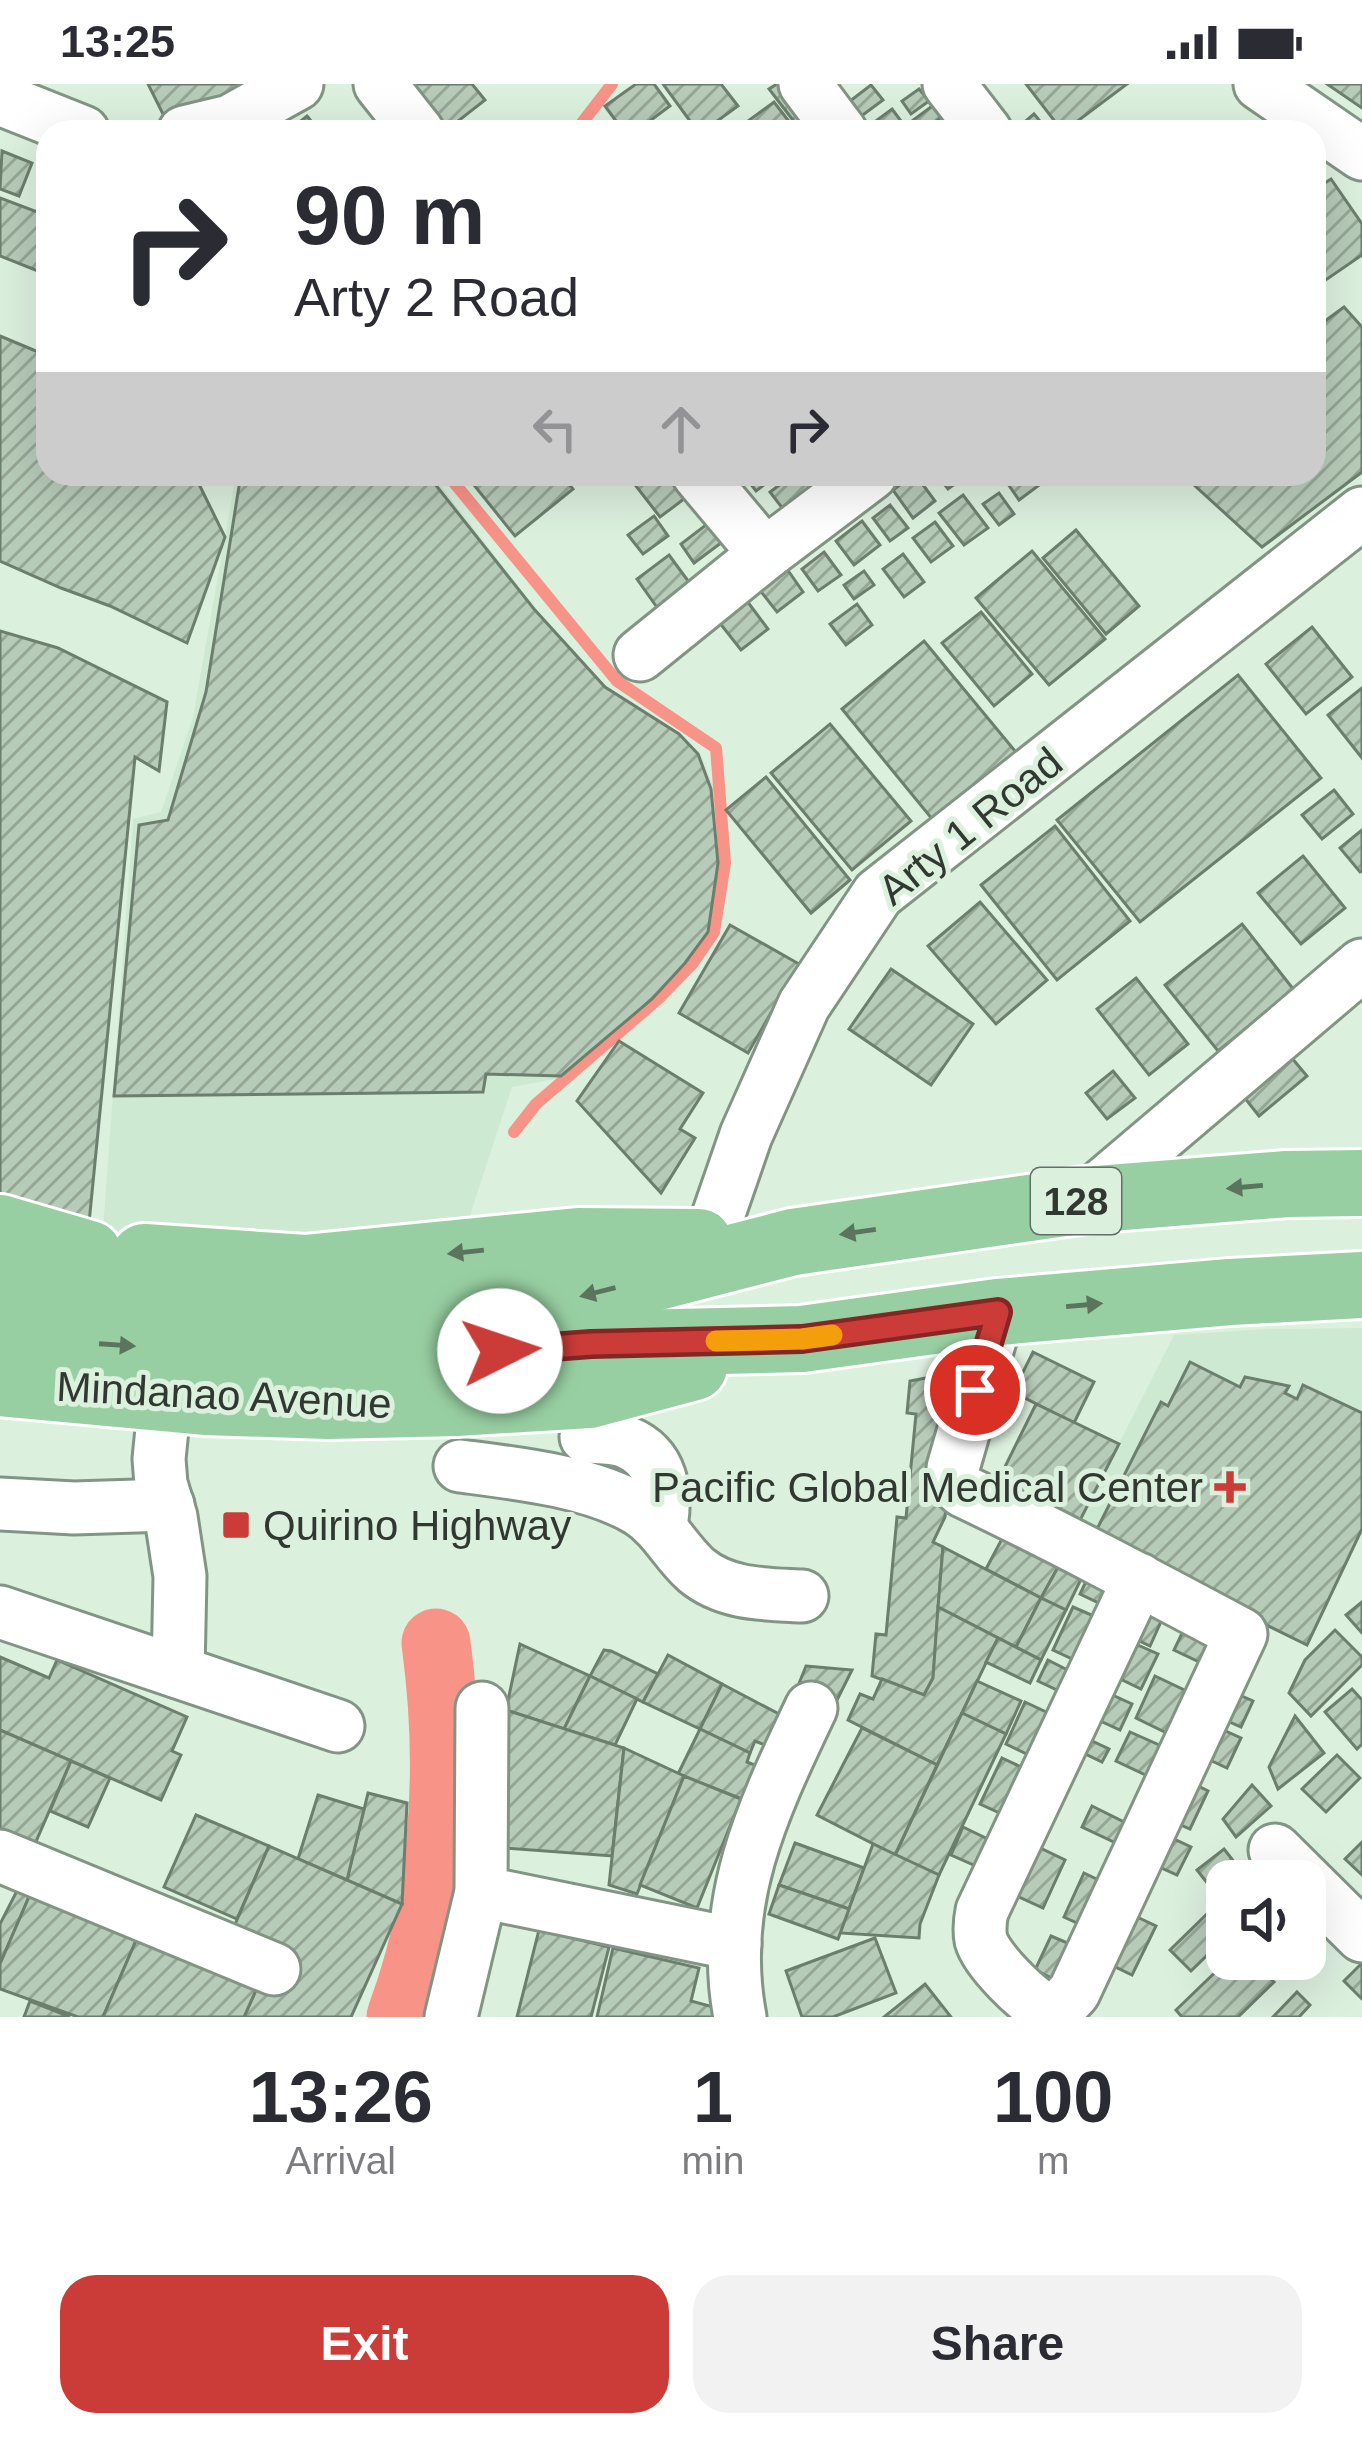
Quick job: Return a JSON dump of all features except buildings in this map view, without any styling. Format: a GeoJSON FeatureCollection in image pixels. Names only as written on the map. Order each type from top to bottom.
{"type":"FeatureCollection","features":[{"type":"Feature","properties":{"kind":"main road","name":"Mindanao Avenue"},"geometry":{"type":"LineString","coordinates":[[0,1288],[256,1312],[576,1298],[793,1242],[1085,1200],[1362,1183]]}},
{"type":"Feature","properties":{"kind":"main road"},"geometry":{"type":"LineString","coordinates":[[0,1228],[88,1254]]}},
{"type":"Feature","properties":{"kind":"main road","name":"Mindanao Avenue"},"geometry":{"type":"LineString","coordinates":[[0,1244],[305,1268],[578,1241],[793,1242]]}},
{"type":"Feature","properties":{"kind":"main road","name":"Mindanao Avenue"},"geometry":{"type":"LineString","coordinates":[[0,1336],[208,1352],[454,1354],[591,1344],[802,1339],[998,1312],[1362,1285]]}},
{"type":"Feature","properties":{"kind":"main road","name":"Mindanao Avenue"},"geometry":{"type":"LineString","coordinates":[[0,1383],[165,1399],[328,1406],[456,1403],[588,1416],[802,1339]]}},
{"type":"Feature","properties":{"kind":"street"},"geometry":{"type":"LineString","coordinates":[[232,120],[297,84]]}},
{"type":"Feature","properties":{"kind":"street"},"geometry":{"type":"LineString","coordinates":[[380,84],[408,120]]}},
{"type":"Feature","properties":{"kind":"street"},"geometry":{"type":"LineString","coordinates":[[805,84],[832,120]]}},
{"type":"Feature","properties":{"kind":"street"},"geometry":{"type":"LineString","coordinates":[[949,84],[977,120]]}},
{"type":"Feature","properties":{"kind":"street"},"geometry":{"type":"LineString","coordinates":[[1260,84],[1312,120]]}},
{"type":"Feature","properties":{"kind":"street"},"geometry":{"type":"LineString","coordinates":[[0,99],[53,120]]}},
{"type":"Feature","properties":{"kind":"street"},"geometry":{"type":"LineString","coordinates":[[1326,129],[1362,154]]}},
{"type":"Feature","properties":{"kind":"street"},"geometry":{"type":"LineString","coordinates":[[708,486],[765,554]]}},
{"type":"Feature","properties":{"kind":"street"},"geometry":{"type":"LineString","coordinates":[[640,655],[856,486]]}},
{"type":"Feature","properties":{"kind":"street","name":"Arty 1 Road"},"geometry":{"type":"LineString","coordinates":[[709,1242],[746,1135],[804,1005],[878,894],[1362,513]]}},
{"type":"Feature","properties":{"kind":"street"},"geometry":{"type":"LineString","coordinates":[[1085,1200],[1362,965]]}},
{"type":"Feature","properties":{"kind":"street"},"geometry":{"type":"LineString","coordinates":[[998,1312],[953,1468],[955,1483],[963,1491],[1138,1579],[1241,1634],[1074,1992],[1058,2009],[1048,2011],[990,1958],[979,1927],[982,1910],[1138,1579]]}},
{"type":"Feature","properties":{"kind":"street"},"geometry":{"type":"LineString","coordinates":[[165,1399],[159,1459],[180,1576],[178,1672]]}},
{"type":"Feature","properties":{"kind":"street"},"geometry":{"type":"LineString","coordinates":[[569,1485],[588,1416],[646,1454],[662,1480],[661,1526]]}},
{"type":"Feature","properties":{"kind":"street"},"geometry":{"type":"LineString","coordinates":[[460,1466],[535,1476],[604,1495],[636,1508],[661,1526],[696,1569],[716,1582],[746,1593],[802,1596]]}},
{"type":"Feature","properties":{"kind":"street"},"geometry":{"type":"LineString","coordinates":[[0,1504],[168,1505]]}},
{"type":"Feature","properties":{"kind":"street"},"geometry":{"type":"LineString","coordinates":[[0,1612],[338,1726]]}},
{"type":"Feature","properties":{"kind":"street"},"geometry":{"type":"LineString","coordinates":[[452,2017],[481,1892],[482,1708]]}},
{"type":"Feature","properties":{"kind":"street"},"geometry":{"type":"LineString","coordinates":[[740,2017],[737,1914],[755,1833],[811,1708]]}},
{"type":"Feature","properties":{"kind":"street"},"geometry":{"type":"LineString","coordinates":[[1275,1850],[1362,1936]]}},
{"type":"Feature","properties":{"kind":"street"},"geometry":{"type":"LineString","coordinates":[[0,1856],[274,1969]]}},
{"type":"Feature","properties":{"kind":"street"},"geometry":{"type":"LineString","coordinates":[[481,1892],[735,1944]]}},
{"type":"Feature","properties":{"kind":"shaded area"},"geometry":{"type":"Polygon","coordinates":[[[234,486],[441,486],[535,608],[606,686],[679,732],[700,753],[714,788],[722,859],[713,929],[694,958],[655,999],[561,1078],[512,1087],[458,1252],[102,1243],[133,819],[161,812],[193,717],[234,486]]]}},
{"type":"Feature","properties":{"kind":"shaded area","name":"Pacific Global Medical Center"},"geometry":{"type":"Polygon","coordinates":[[[1362,1328],[1362,1529],[1307,1645],[1075,1530],[1174,1335],[1362,1328]]]}},
{"type":"Feature","properties":{"kind":"waterway"},"geometry":{"type":"LineString","coordinates":[[584,120],[612,84]]}},
{"type":"Feature","properties":{"kind":"waterway"},"geometry":{"type":"LineString","coordinates":[[457,486],[617,681],[716,748],[725,863],[714,932],[692,964],[658,999],[536,1104],[514,1132]]}},
{"type":"Feature","properties":{"kind":"waterway"},"geometry":{"type":"LineString","coordinates":[[401,2017],[427,1926],[441,1833],[444,1738],[436,1643]]}},
{"type":"Feature","properties":{"kind":"slow traffic"},"geometry":{"type":"LineString","coordinates":[[716,1341],[832,1335]]}},
{"type":"Feature","properties":{"kind":"place","name":"Pacific Global Medical Center"},"geometry":{"type":"Point","coordinates":[1230,1487]}},
{"type":"Feature","properties":{"kind":"place","name":"Quirino Highway"},"geometry":{"type":"Point","coordinates":[236,1525]}},
{"type":"Feature","properties":{"kind":"route"},"geometry":{"type":"LineString","coordinates":[[500,1351],[802,1339],[998,1312],[975,1390]]}}]}
